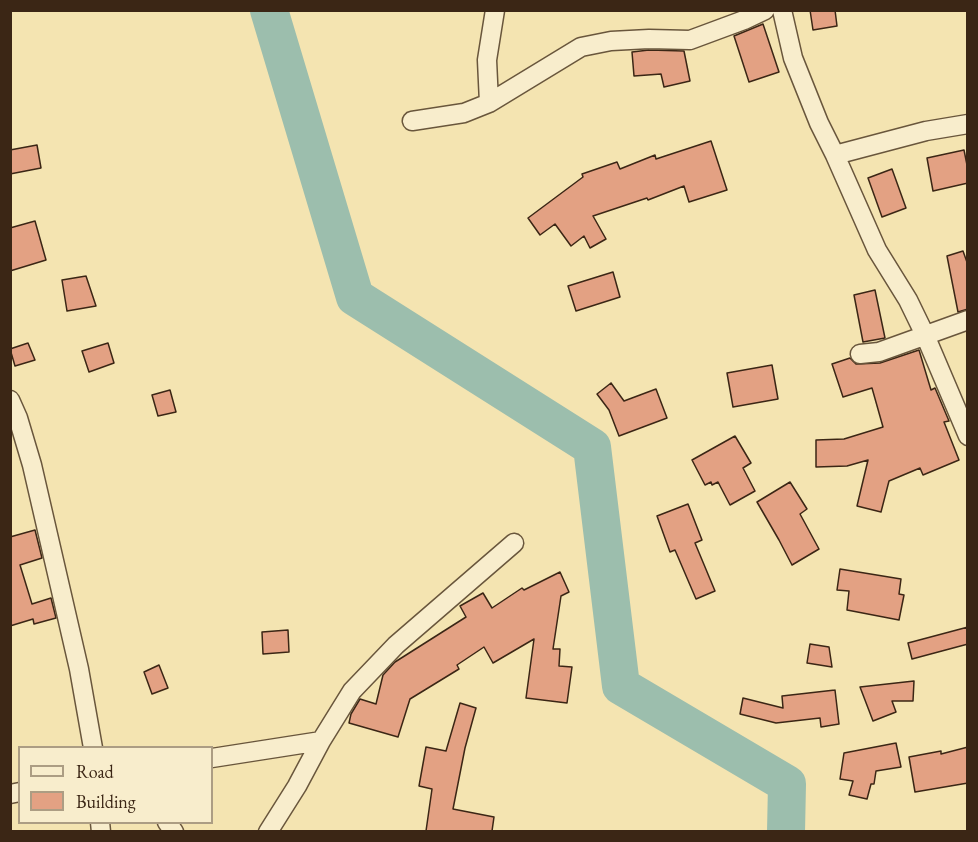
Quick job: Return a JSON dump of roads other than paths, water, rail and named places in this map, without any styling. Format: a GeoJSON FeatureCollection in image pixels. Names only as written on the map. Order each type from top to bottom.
{"type":"FeatureCollection","features":[{"type":"Feature","properties":{"kind":"street"},"geometry":{"type":"LineString","coordinates":[[489,103],[487,60],[495,10]]}},
{"type":"Feature","properties":{"kind":"street"},"geometry":{"type":"LineString","coordinates":[[412,121],[464,113],[489,103],[580,47],[611,41],[690,40],[765,10]]}},
{"type":"Feature","properties":{"kind":"street"},"geometry":{"type":"LineString","coordinates":[[782,10],[793,58],[819,123],[877,250],[908,300],[925,335],[968,436]]}},
{"type":"Feature","properties":{"kind":"street"},"geometry":{"type":"LineString","coordinates":[[835,155],[926,131],[968,124]]}},
{"type":"Feature","properties":{"kind":"street"},"geometry":{"type":"LineString","coordinates":[[860,354],[879,352],[968,320]]}},
{"type":"Feature","properties":{"kind":"street"},"geometry":{"type":"LineString","coordinates":[[10,400],[18,418],[32,465],[79,669],[93,746]]}},
{"type":"Feature","properties":{"kind":"street"},"geometry":{"type":"LineString","coordinates":[[268,831],[352,691],[396,645],[514,543]]}},
{"type":"Feature","properties":{"kind":"street"},"geometry":{"type":"LineString","coordinates":[[213,758],[321,741]]}},
{"type":"Feature","properties":{"kind":"waterway"},"geometry":{"type":"LineString","coordinates":[[269,10],[355,297],[592,447],[621,686],[787,784],[786,832]]}}]}
